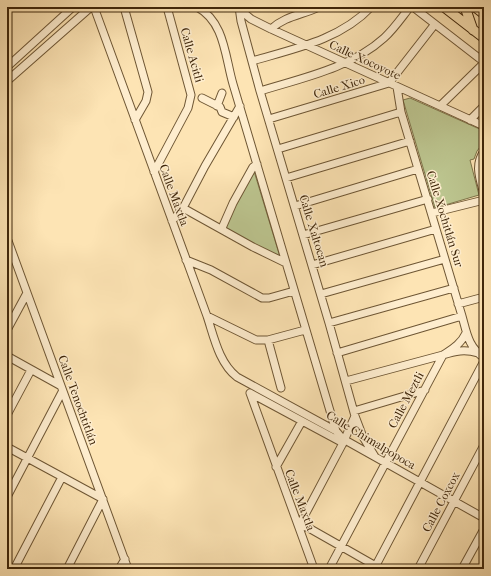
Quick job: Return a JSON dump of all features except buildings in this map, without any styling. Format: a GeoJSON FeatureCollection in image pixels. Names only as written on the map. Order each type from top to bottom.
{"type":"FeatureCollection","features":[{"type":"Feature","properties":{"kind":"main road"},"geometry":{"type":"LineString","coordinates":[[444,7],[484,38]]}},
{"type":"Feature","properties":{"kind":"main road"},"geometry":{"type":"LineString","coordinates":[[465,7],[473,30]]}},
{"type":"Feature","properties":{"kind":"main road"},"geometry":{"type":"LineString","coordinates":[[475,7],[484,14]]}},
{"type":"Feature","properties":{"kind":"street"},"geometry":{"type":"LineString","coordinates":[[7,67],[74,7]]}},
{"type":"Feature","properties":{"kind":"street"},"geometry":{"type":"LineString","coordinates":[[7,81],[92,7]]}},
{"type":"Feature","properties":{"kind":"street","name":"Calle Maxtla"},"geometry":{"type":"LineString","coordinates":[[92,7],[226,365],[232,373],[246,381]]}},
{"type":"Feature","properties":{"kind":"street"},"geometry":{"type":"LineString","coordinates":[[124,7],[148,92],[146,101],[135,120]]}},
{"type":"Feature","properties":{"kind":"street","name":"Calle Acitli"},"geometry":{"type":"LineString","coordinates":[[154,172],[188,108],[192,95],[167,7]]}},
{"type":"Feature","properties":{"kind":"street"},"geometry":{"type":"LineString","coordinates":[[197,7],[208,15],[218,29],[305,330],[336,431]]}},
{"type":"Feature","properties":{"kind":"street"},"geometry":{"type":"LineString","coordinates":[[271,29],[285,18],[319,7]]}},
{"type":"Feature","properties":{"kind":"street"},"geometry":{"type":"LineString","coordinates":[[252,61],[307,45],[332,35],[364,15],[371,7]]}},
{"type":"Feature","properties":{"kind":"street"},"geometry":{"type":"LineString","coordinates":[[260,91],[346,63],[361,55],[385,38],[411,7],[484,62],[440,106]]}},
{"type":"Feature","properties":{"kind":"street","name":"Calle Xocoyote"},"geometry":{"type":"LineString","coordinates":[[239,8],[251,19],[271,29],[484,126]]}},
{"type":"Feature","properties":{"kind":"street","name":"Calle Xaltocan"},"geometry":{"type":"LineString","coordinates":[[239,8],[260,91],[270,119],[354,413],[363,437],[375,457]]}},
{"type":"Feature","properties":{"kind":"street"},"geometry":{"type":"LineString","coordinates":[[389,84],[435,24]]}},
{"type":"Feature","properties":{"kind":"street","name":"Calle Xico"},"geometry":{"type":"LineString","coordinates":[[270,119],[389,84]]}},
{"type":"Feature","properties":{"kind":"street","name":"Calle Xochitlán Sur"},"geometry":{"type":"LineString","coordinates":[[397,87],[401,112],[428,199],[466,333],[469,342],[481,356]]}},
{"type":"Feature","properties":{"kind":"street"},"geometry":{"type":"LineString","coordinates":[[217,106],[222,93]]}},
{"type":"Feature","properties":{"kind":"street"},"geometry":{"type":"LineString","coordinates":[[202,98],[220,107],[223,112],[234,117]]}},
{"type":"Feature","properties":{"kind":"street"},"geometry":{"type":"LineString","coordinates":[[172,221],[183,208],[205,166],[240,106]]}},
{"type":"Feature","properties":{"kind":"street"},"geometry":{"type":"LineString","coordinates":[[470,120],[484,106]]}},
{"type":"Feature","properties":{"kind":"street"},"geometry":{"type":"LineString","coordinates":[[278,149],[401,112]]}},
{"type":"Feature","properties":{"kind":"street"},"geometry":{"type":"LineString","coordinates":[[286,178],[410,141]]}},
{"type":"Feature","properties":{"kind":"street"},"geometry":{"type":"LineString","coordinates":[[484,151],[478,161],[477,168],[484,192]]}},
{"type":"Feature","properties":{"kind":"street"},"geometry":{"type":"LineString","coordinates":[[222,228],[233,203],[253,167],[257,164]]}},
{"type":"Feature","properties":{"kind":"street"},"geometry":{"type":"LineString","coordinates":[[295,206],[418,170]]}},
{"type":"Feature","properties":{"kind":"street"},"geometry":{"type":"LineString","coordinates":[[303,236],[428,199]]}},
{"type":"Feature","properties":{"kind":"street"},"geometry":{"type":"LineString","coordinates":[[432,213],[484,200]]}},
{"type":"Feature","properties":{"kind":"street"},"geometry":{"type":"LineString","coordinates":[[183,208],[222,228],[253,247],[286,263]]}},
{"type":"Feature","properties":{"kind":"street"},"geometry":{"type":"LineString","coordinates":[[312,265],[436,229]]}},
{"type":"Feature","properties":{"kind":"street","name":"Calle Tenochtitlán"},"geometry":{"type":"LineString","coordinates":[[8,242],[128,569]]}},
{"type":"Feature","properties":{"kind":"street"},"geometry":{"type":"LineString","coordinates":[[7,255],[15,259]]}},
{"type":"Feature","properties":{"kind":"street"},"geometry":{"type":"LineString","coordinates":[[321,294],[445,259]]}},
{"type":"Feature","properties":{"kind":"street"},"geometry":{"type":"LineString","coordinates":[[186,260],[211,270],[262,298],[269,298],[294,291]]}},
{"type":"Feature","properties":{"kind":"street"},"geometry":{"type":"LineString","coordinates":[[329,323],[454,288]]}},
{"type":"Feature","properties":{"kind":"street"},"geometry":{"type":"LineString","coordinates":[[7,330],[27,293]]}},
{"type":"Feature","properties":{"kind":"street"},"geometry":{"type":"LineString","coordinates":[[458,304],[484,297]]}},
{"type":"Feature","properties":{"kind":"street"},"geometry":{"type":"LineString","coordinates":[[207,316],[252,339],[268,340],[305,330]]}},
{"type":"Feature","properties":{"kind":"street"},"geometry":{"type":"LineString","coordinates":[[337,353],[462,316]]}},
{"type":"Feature","properties":{"kind":"street","name":"Calle Meztli"},"geometry":{"type":"LineString","coordinates":[[329,569],[443,355],[457,345],[466,333]]}},
{"type":"Feature","properties":{"kind":"street"},"geometry":{"type":"LineString","coordinates":[[268,340],[281,388]]}},
{"type":"Feature","properties":{"kind":"street"},"geometry":{"type":"LineString","coordinates":[[346,381],[454,351],[463,350],[481,356]]}},
{"type":"Feature","properties":{"kind":"street"},"geometry":{"type":"LineString","coordinates":[[7,356],[62,389],[7,497]]}},
{"type":"Feature","properties":{"kind":"street"},"geometry":{"type":"LineString","coordinates":[[425,390],[354,413],[344,442],[299,526],[307,528],[341,546],[377,568],[419,482],[484,361]]}},
{"type":"Feature","properties":{"kind":"street"},"geometry":{"type":"LineString","coordinates":[[7,415],[31,370]]}},
{"type":"Feature","properties":{"kind":"street","name":"Calle Chimalpopoca"},"geometry":{"type":"LineString","coordinates":[[246,381],[336,431],[344,442],[375,457],[484,518]]}},
{"type":"Feature","properties":{"kind":"street","name":"Calle Maxtla"},"geometry":{"type":"LineString","coordinates":[[302,421],[250,393],[314,569]]}},
{"type":"Feature","properties":{"kind":"street"},"geometry":{"type":"LineString","coordinates":[[276,467],[302,421],[344,442]]}},
{"type":"Feature","properties":{"kind":"street","name":"Calle Coxcox"},"geometry":{"type":"LineString","coordinates":[[418,569],[484,445]]}},
{"type":"Feature","properties":{"kind":"street"},"geometry":{"type":"LineString","coordinates":[[7,447],[103,499],[67,569]]}},
{"type":"Feature","properties":{"kind":"street"},"geometry":{"type":"LineString","coordinates":[[14,569],[62,477]]}},
{"type":"Feature","properties":{"kind":"street"},"geometry":{"type":"LineString","coordinates":[[462,569],[484,529]]}},
{"type":"Feature","properties":{"kind":"street"},"geometry":{"type":"LineString","coordinates":[[120,569],[125,559]]}},
{"type":"Feature","properties":{"kind":"green space"},"geometry":{"type":"Polygon","coordinates":[[[410,98],[484,131],[484,142],[477,151],[474,159],[470,160],[479,195],[435,208],[403,100],[410,98]]]}},
{"type":"Feature","properties":{"kind":"green space"},"geometry":{"type":"Polygon","coordinates":[[[254,171],[280,257],[223,229],[254,171]]]}}]}
